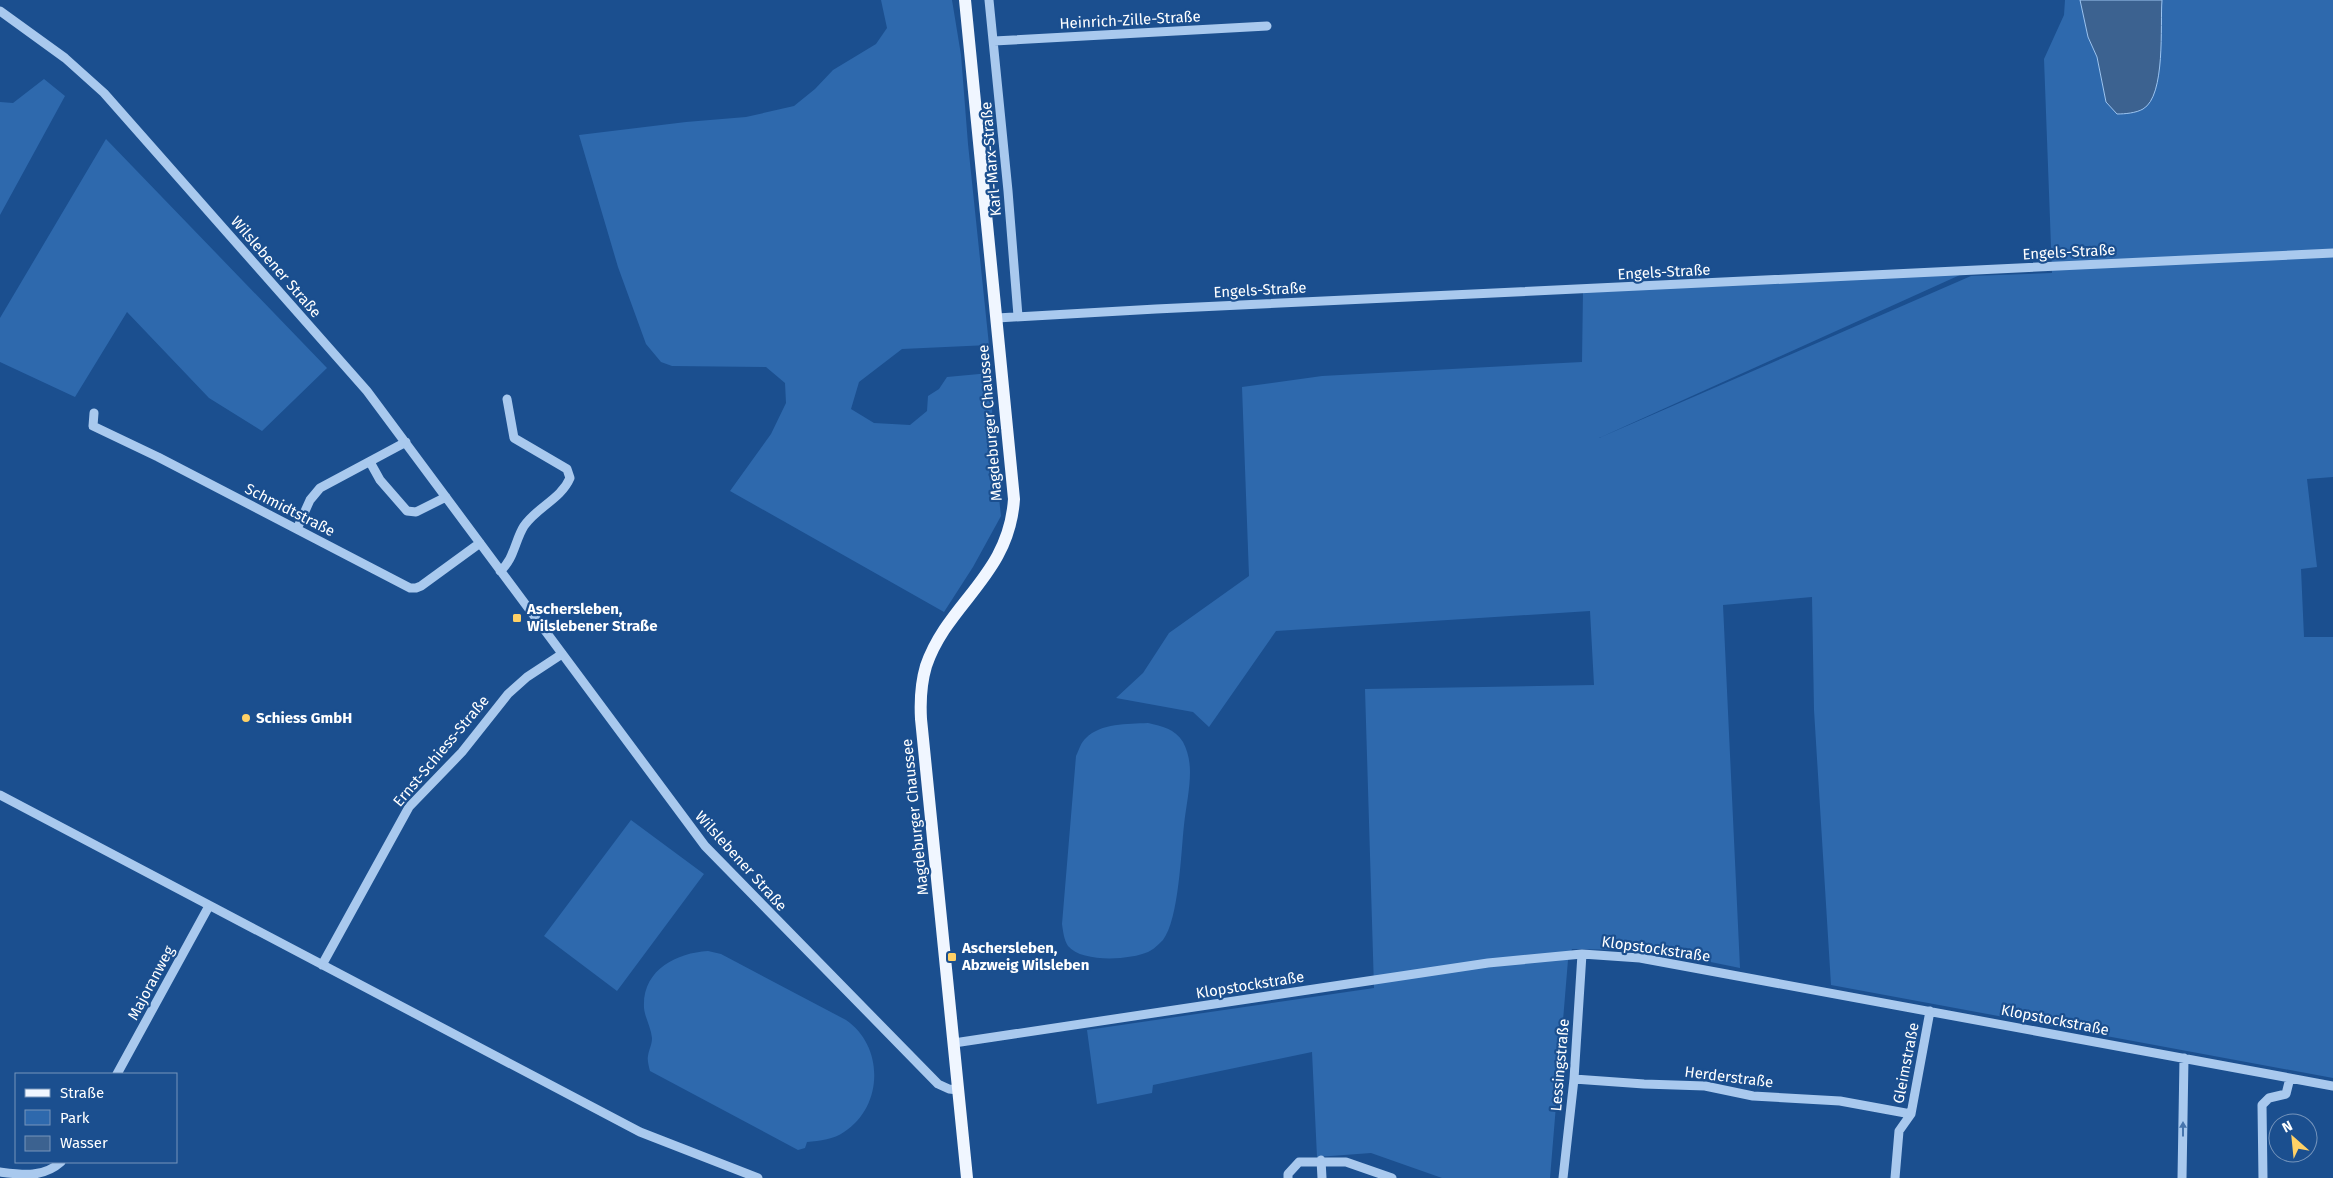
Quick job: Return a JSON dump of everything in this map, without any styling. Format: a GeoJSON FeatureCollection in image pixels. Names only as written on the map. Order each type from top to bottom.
{"type":"FeatureCollection","features":[{"type":"Feature","properties":{"kind":"main road","name":"Magdeburger Chaussee"},"geometry":{"type":"LineString","coordinates":[[964,0],[1014,479],[1013,515],[1006,541],[992,566],[945,631],[930,656],[923,679],[921,696],[922,729],[967,1178]]}},
{"type":"Feature","properties":{"kind":"street","name":"Karl-Marx-Straße"},"geometry":{"type":"LineString","coordinates":[[988,0],[994,41],[1018,316]]}},
{"type":"Feature","properties":{"kind":"street","name":"Wilslebener Straße"},"geometry":{"type":"LineString","coordinates":[[0,10],[66,58],[115,104],[345,366],[403,438],[686,822],[725,869],[938,1084],[949,1089],[959,1090]]}},
{"type":"Feature","properties":{"kind":"street","name":"Heinrich-Zille-Straße"},"geometry":{"type":"LineString","coordinates":[[994,41],[1267,26]]}},
{"type":"Feature","properties":{"kind":"street","name":"Engels-Straße"},"geometry":{"type":"LineString","coordinates":[[997,318],[2333,253]]}},
{"type":"Feature","properties":{"kind":"street"},"geometry":{"type":"LineString","coordinates":[[500,570],[510,559],[524,526],[560,493],[570,478],[567,469],[514,438],[507,399]]}},
{"type":"Feature","properties":{"kind":"street","name":"Schmidtstraße"},"geometry":{"type":"LineString","coordinates":[[94,413],[93,426],[158,457],[410,588],[416,588],[480,543]]}},
{"type":"Feature","properties":{"kind":"street"},"geometry":{"type":"LineString","coordinates":[[297,529],[310,500],[320,488],[370,462],[403,438]]}},
{"type":"Feature","properties":{"kind":"street"},"geometry":{"type":"LineString","coordinates":[[370,462],[380,480],[407,511],[416,512],[446,497]]}},
{"type":"Feature","properties":{"kind":"street","name":"Ernst-Schiess-Straße"},"geometry":{"type":"LineString","coordinates":[[322,965],[409,807],[462,752],[508,694],[527,677],[562,654]]}},
{"type":"Feature","properties":{"kind":"street"},"geometry":{"type":"LineString","coordinates":[[0,795],[640,1132],[758,1178]]}},
{"type":"Feature","properties":{"kind":"street","name":"Majoranweg"},"geometry":{"type":"LineString","coordinates":[[119,1073],[209,906]]}},
{"type":"Feature","properties":{"kind":"street","name":"Klopstockstraße"},"geometry":{"type":"LineString","coordinates":[[954,1042],[1519,959],[1582,954],[1640,958],[2333,1086]]}},
{"type":"Feature","properties":{"kind":"street","name":"Lessingstraße"},"geometry":{"type":"LineString","coordinates":[[1562,1178],[1574,1078],[1582,954]]}},
{"type":"Feature","properties":{"kind":"street","name":"Gleimstraße"},"geometry":{"type":"LineString","coordinates":[[1895,1178],[1899,1131],[1911,1114],[1930,1011]]}},
{"type":"Feature","properties":{"kind":"street"},"geometry":{"type":"LineString","coordinates":[[2182,1178],[2184,1058]]}},
{"type":"Feature","properties":{"kind":"street","name":"Herderstraße"},"geometry":{"type":"LineString","coordinates":[[1574,1078],[1644,1084],[1705,1086],[1753,1096],[1840,1101],[1911,1114]]}},
{"type":"Feature","properties":{"kind":"street"},"geometry":{"type":"LineString","coordinates":[[2263,1178],[2262,1105],[2268,1098],[2286,1094],[2290,1078]]}},
{"type":"Feature","properties":{"kind":"street"},"geometry":{"type":"LineString","coordinates":[[1321,1160],[1322,1178]]}},
{"type":"Feature","properties":{"kind":"street"},"geometry":{"type":"LineString","coordinates":[[1288,1178],[1288,1174],[1299,1162],[1321,1160],[1346,1162],[1392,1178]]}},
{"type":"Feature","properties":{"kind":"street"},"geometry":{"type":"LineString","coordinates":[[0,1172],[21,1175],[50,1172],[60,1163]]}},
{"type":"Feature","properties":{"kind":"green space"},"geometry":{"type":"Polygon","coordinates":[[[881,0],[952,0],[961,55],[968,144],[989,345],[902,349],[859,382],[851,409],[874,423],[910,425],[927,411],[928,396],[939,389],[947,377],[990,373],[995,462],[1001,516],[973,567],[944,612],[730,491],[771,434],[786,403],[785,383],[766,367],[672,366],[661,362],[646,344],[618,267],[579,135],[746,117],[794,106],[815,89],[833,70],[876,44],[887,28],[881,0]]]}},
{"type":"Feature","properties":{"kind":"green space"},"geometry":{"type":"Polygon","coordinates":[[[2065,0],[2080,0],[2088,37],[2097,57],[2106,102],[2161,12],[2162,0],[2333,0],[2333,477],[2307,479],[2317,567],[2301,569],[2304,637],[2333,637],[2333,1078],[1831,985],[1814,710],[1812,597],[1723,605],[1740,968],[1691,958],[1627,950],[1572,949],[1568,960],[1550,1178],[1442,1178],[1371,1153],[1317,1157],[1312,1052],[1153,1085],[1152,1093],[1097,1104],[1087,1030],[1374,988],[1365,689],[1594,685],[1590,611],[1276,631],[1209,727],[1193,712],[1116,698],[1143,673],[1169,633],[1249,576],[1242,387],[1322,376],[1582,362],[1583,290],[1971,270],[1599,438],[1971,276],[2052,273],[2044,59],[2064,15],[2065,0]]]}},
{"type":"Feature","properties":{"kind":"green space"},"geometry":{"type":"Polygon","coordinates":[[[44,79],[65,96],[0,215],[0,102],[13,103],[44,79]]]}},
{"type":"Feature","properties":{"kind":"green space"},"geometry":{"type":"Polygon","coordinates":[[[106,139],[327,368],[262,431],[209,398],[127,312],[75,397],[0,362],[0,318],[106,139]]]}},
{"type":"Feature","properties":{"kind":"green space"},"geometry":{"type":"Polygon","coordinates":[[[1148,723],[1158,725],[1176,734],[1183,742],[1190,764],[1173,917],[1163,940],[1148,952],[1118,958],[1084,955],[1068,946],[1062,924],[1076,756],[1084,740],[1099,729],[1115,725],[1148,723]]]}},
{"type":"Feature","properties":{"kind":"green space"},"geometry":{"type":"Polygon","coordinates":[[[631,820],[704,874],[617,991],[544,936],[631,820]]]}},
{"type":"Feature","properties":{"kind":"green space"},"geometry":{"type":"Polygon","coordinates":[[[708,951],[721,954],[846,1020],[858,1031],[867,1045],[873,1060],[872,1092],[867,1107],[857,1121],[844,1132],[827,1139],[807,1142],[805,1148],[798,1150],[650,1071],[648,1058],[652,1038],[644,1008],[645,995],[649,983],[663,966],[673,960],[684,955],[708,951]]]}},
{"type":"Feature","properties":{"kind":"water"},"geometry":{"type":"Polygon","coordinates":[[[2080,0],[2162,0],[2159,75],[2150,102],[2143,109],[2117,114],[2106,102],[2097,57],[2088,37],[2080,0]]]}},
{"type":"Feature","properties":{"kind":"place","name":"Aschersleben, Wilslebener Straße"},"geometry":{"type":"Point","coordinates":[517,618]}},
{"type":"Feature","properties":{"kind":"place","name":"Schiess GmbH"},"geometry":{"type":"Point","coordinates":[246,718]}},
{"type":"Feature","properties":{"kind":"place","name":"Aschersleben, Abzweig Wilsleben"},"geometry":{"type":"Point","coordinates":[952,957]}}]}
